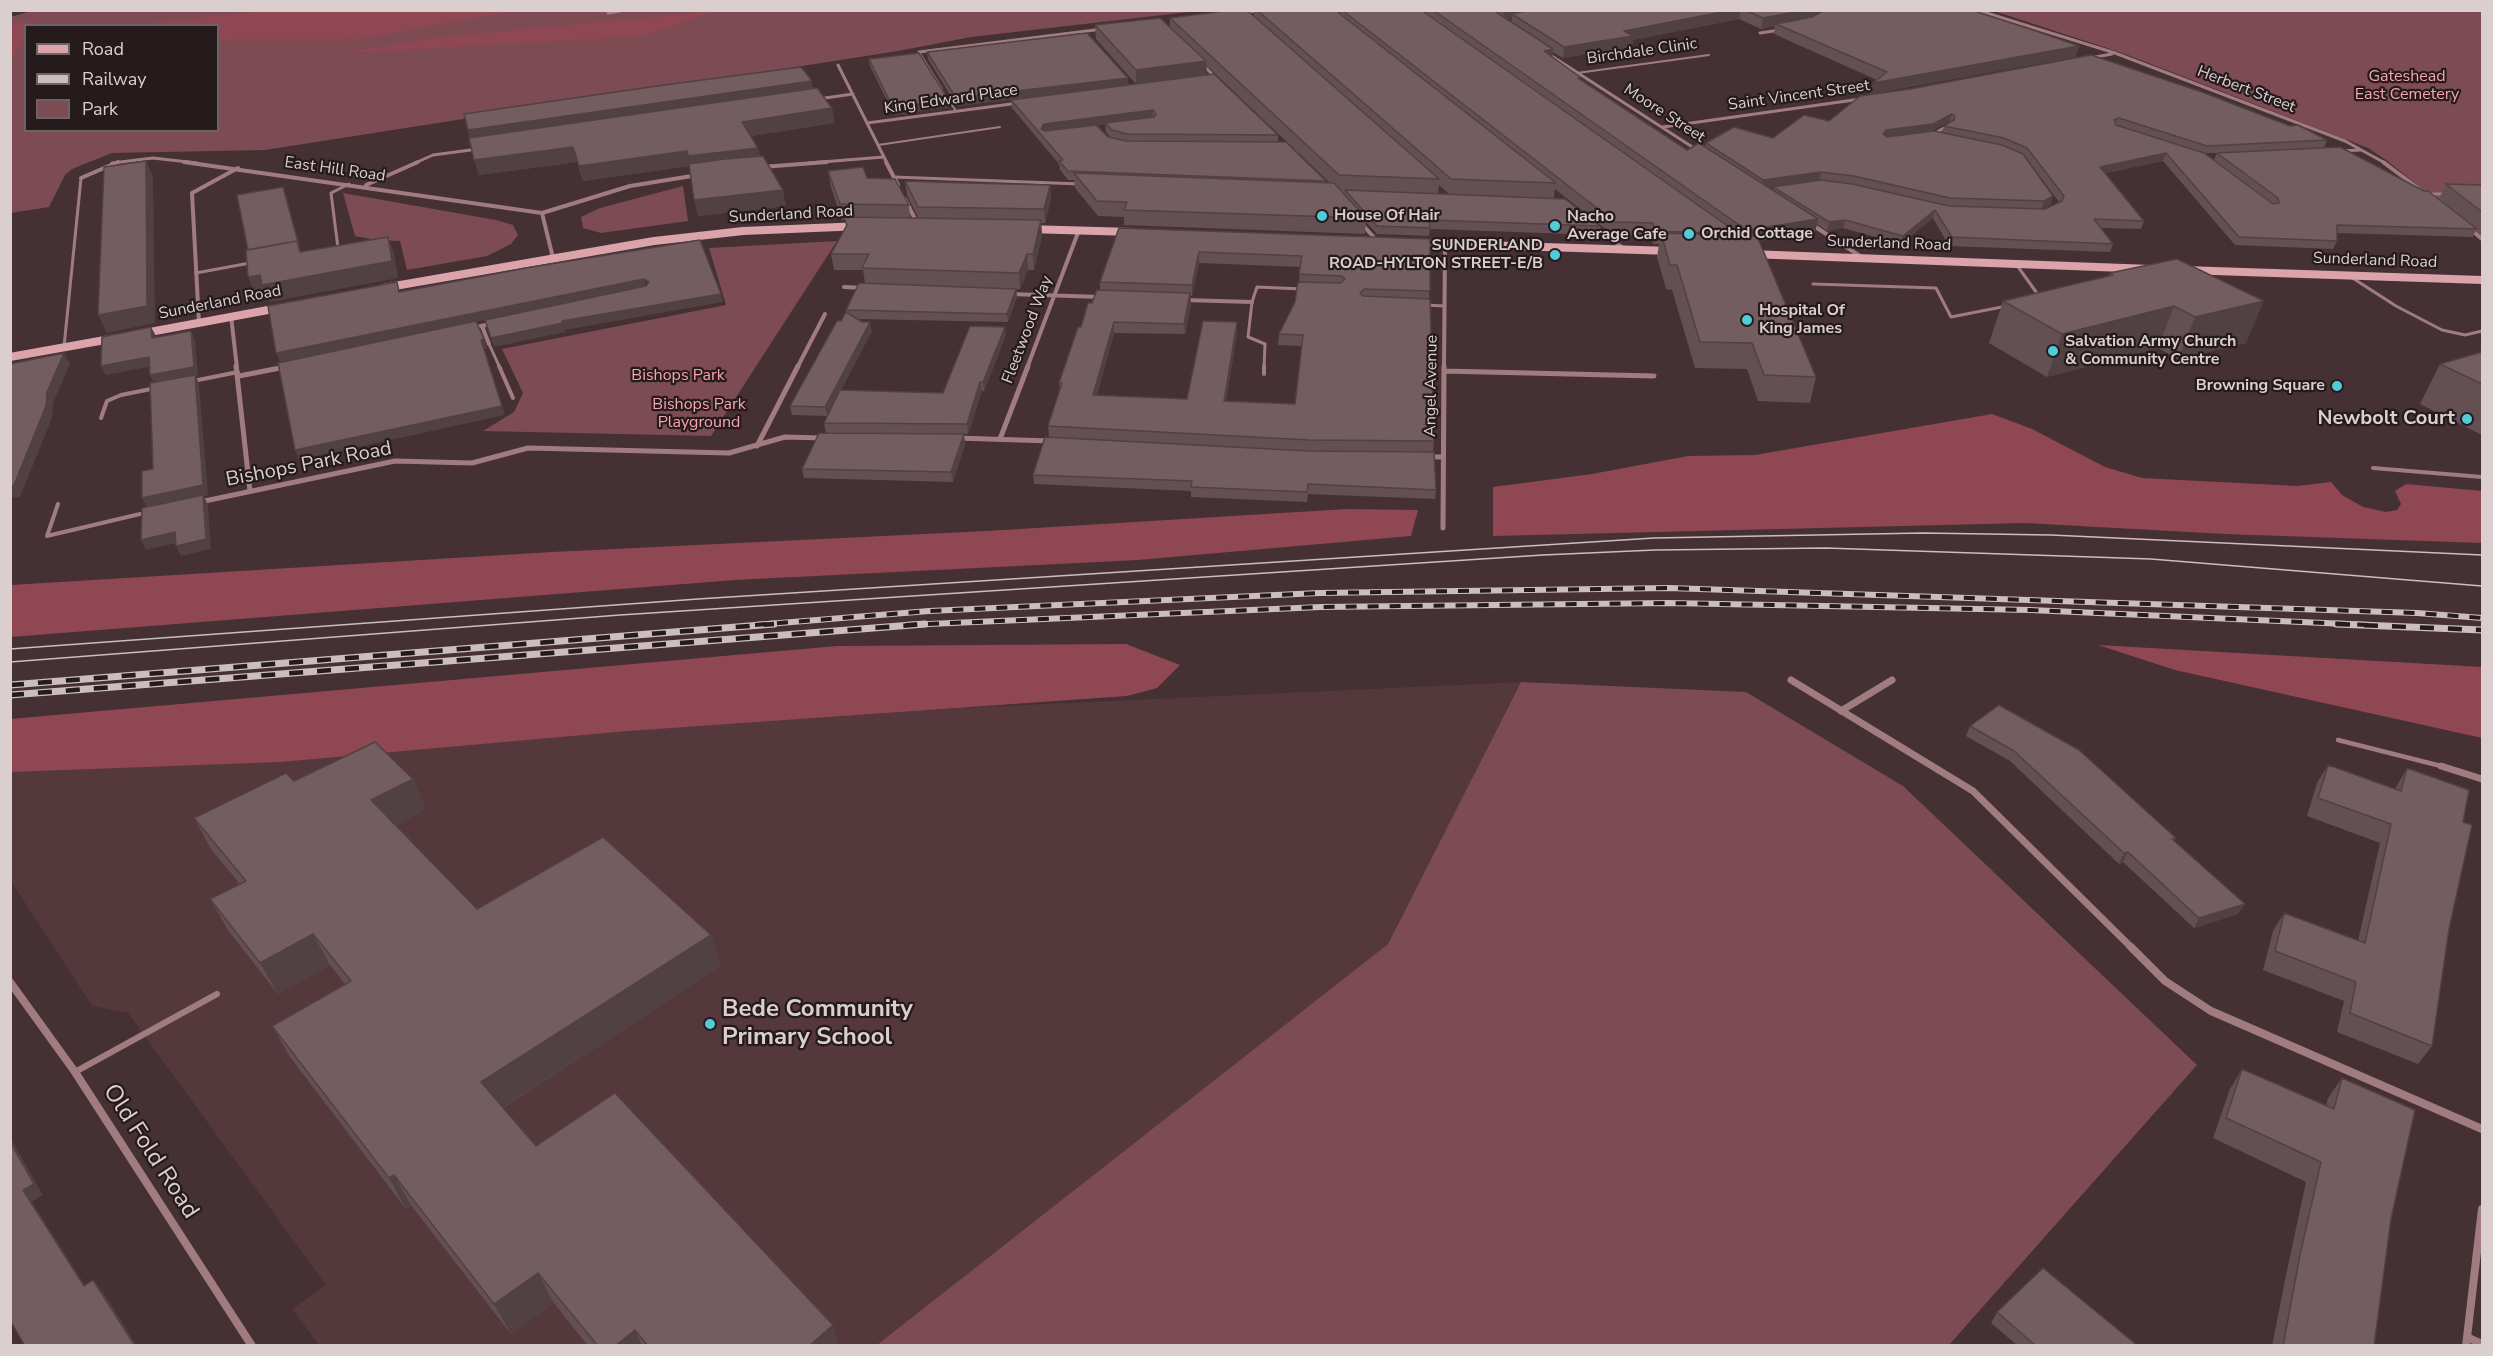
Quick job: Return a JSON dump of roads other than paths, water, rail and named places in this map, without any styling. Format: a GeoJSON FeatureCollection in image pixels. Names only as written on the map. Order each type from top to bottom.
{"type":"FeatureCollection","features":[{"type":"Feature","properties":{"kind":"main road","name":"Sunderland Road"},"geometry":{"type":"LineString","coordinates":[[378,289],[654,241],[743,231],[872,226]]}},
{"type":"Feature","properties":{"kind":"main road"},"geometry":{"type":"LineString","coordinates":[[907,226],[930,226]]}},
{"type":"Feature","properties":{"kind":"main road"},"geometry":{"type":"LineString","coordinates":[[1022,229],[1137,232]]}},
{"type":"Feature","properties":{"kind":"main road"},"geometry":{"type":"LineString","coordinates":[[1367,242],[1382,242]]}},
{"type":"Feature","properties":{"kind":"main road"},"geometry":{"type":"LineString","coordinates":[[1408,243],[1683,252]]}},
{"type":"Feature","properties":{"kind":"main road","name":"Sunderland Road"},"geometry":{"type":"LineString","coordinates":[[1743,251],[1754,254],[1863,259],[2158,269]]}},
{"type":"Feature","properties":{"kind":"main road","name":"Sunderland Road"},"geometry":{"type":"LineString","coordinates":[[2170,269],[2482,280]]}},
{"type":"Feature","properties":{"kind":"main road","name":"Sunderland Road"},"geometry":{"type":"LineString","coordinates":[[10,357],[299,304]]}},
{"type":"Feature","properties":{"kind":"street"},"geometry":{"type":"LineString","coordinates":[[608,13],[625,10]]}},
{"type":"Feature","properties":{"kind":"street"},"geometry":{"type":"LineString","coordinates":[[1240,13],[1262,10]]}},
{"type":"Feature","properties":{"kind":"street","name":"Herbert Street"},"geometry":{"type":"LineString","coordinates":[[1977,10],[2115,53],[2363,150],[2434,200]]}},
{"type":"Feature","properties":{"kind":"street"},"geometry":{"type":"LineString","coordinates":[[1760,33],[1789,28]]}},
{"type":"Feature","properties":{"kind":"street"},"geometry":{"type":"LineString","coordinates":[[919,52],[1106,29]]}},
{"type":"Feature","properties":{"kind":"street","name":"Moore Street"},"geometry":{"type":"LineString","coordinates":[[1539,48],[1702,153]]}},
{"type":"Feature","properties":{"kind":"street"},"geometry":{"type":"LineString","coordinates":[[2081,60],[2115,53]]}},
{"type":"Feature","properties":{"kind":"street"},"geometry":{"type":"LineString","coordinates":[[1199,62],[1224,85]]}},
{"type":"Feature","properties":{"kind":"street"},"geometry":{"type":"LineString","coordinates":[[838,65],[899,187]]}},
{"type":"Feature","properties":{"kind":"street"},"geometry":{"type":"LineString","coordinates":[[1204,79],[1216,78]]}},
{"type":"Feature","properties":{"kind":"street"},"geometry":{"type":"LineString","coordinates":[[818,99],[853,93]]}},
{"type":"Feature","properties":{"kind":"street","name":"Saint Vincent Street"},"geometry":{"type":"LineString","coordinates":[[1663,127],[1872,98]]}},
{"type":"Feature","properties":{"kind":"street","name":"King Edward Place"},"geometry":{"type":"LineString","coordinates":[[867,123],[1024,102]]}},
{"type":"Feature","properties":{"kind":"street"},"geometry":{"type":"LineString","coordinates":[[1932,135],[1949,125]]}},
{"type":"Feature","properties":{"kind":"street"},"geometry":{"type":"LineString","coordinates":[[1923,136],[1932,135],[1944,138]]}},
{"type":"Feature","properties":{"kind":"street"},"geometry":{"type":"LineString","coordinates":[[364,186],[432,155],[479,148]]}},
{"type":"Feature","properties":{"kind":"street"},"geometry":{"type":"LineString","coordinates":[[2329,151],[2363,150]]}},
{"type":"Feature","properties":{"kind":"street"},"geometry":{"type":"LineString","coordinates":[[751,168],[884,157]]}},
{"type":"Feature","properties":{"kind":"street","name":"East Hill Road"},"geometry":{"type":"LineString","coordinates":[[81,178],[115,162],[153,158],[238,168],[542,213]]}},
{"type":"Feature","properties":{"kind":"street"},"geometry":{"type":"LineString","coordinates":[[199,323],[192,193],[238,168]]}},
{"type":"Feature","properties":{"kind":"street"},"geometry":{"type":"LineString","coordinates":[[553,258],[542,213],[630,186],[706,174]]}},
{"type":"Feature","properties":{"kind":"street"},"geometry":{"type":"LineString","coordinates":[[904,196],[918,226]]}},
{"type":"Feature","properties":{"kind":"street"},"geometry":{"type":"LineString","coordinates":[[1357,218],[1382,242]]}},
{"type":"Feature","properties":{"kind":"street"},"geometry":{"type":"LineString","coordinates":[[1808,222],[1863,259]]}},
{"type":"Feature","properties":{"kind":"street"},"geometry":{"type":"LineString","coordinates":[[1591,223],[1625,250]]}},
{"type":"Feature","properties":{"kind":"street"},"geometry":{"type":"LineString","coordinates":[[2466,226],[2482,239]]}},
{"type":"Feature","properties":{"kind":"street","name":"Fleetwood Way"},"geometry":{"type":"LineString","coordinates":[[1000,439],[1079,230]]}},
{"type":"Feature","properties":{"kind":"street","name":"Angel Avenue"},"geometry":{"type":"LineString","coordinates":[[1443,528],[1445,244]]}},
{"type":"Feature","properties":{"kind":"street"},"geometry":{"type":"LineString","coordinates":[[844,287],[868,288]]}},
{"type":"Feature","properties":{"kind":"street"},"geometry":{"type":"LineString","coordinates":[[1008,294],[1112,298]]}},
{"type":"Feature","properties":{"kind":"street"},"geometry":{"type":"LineString","coordinates":[[1182,300],[1252,302]]}},
{"type":"Feature","properties":{"kind":"street"},"geometry":{"type":"LineString","coordinates":[[756,447],[825,314]]}},
{"type":"Feature","properties":{"kind":"street"},"geometry":{"type":"LineString","coordinates":[[231,316],[250,491]]}},
{"type":"Feature","properties":{"kind":"street"},"geometry":{"type":"LineString","coordinates":[[470,328],[504,321]]}},
{"type":"Feature","properties":{"kind":"street"},"geometry":{"type":"LineString","coordinates":[[482,326],[489,344]]}},
{"type":"Feature","properties":{"kind":"street"},"geometry":{"type":"LineString","coordinates":[[238,374],[297,364]]}},
{"type":"Feature","properties":{"kind":"street"},"geometry":{"type":"LineString","coordinates":[[1444,371],[1654,376]]}},
{"type":"Feature","properties":{"kind":"street","name":"Bishops Park Road"},"geometry":{"type":"LineString","coordinates":[[195,503],[395,461],[472,463],[528,448],[729,453],[785,437],[825,438]]}},
{"type":"Feature","properties":{"kind":"street"},"geometry":{"type":"LineString","coordinates":[[954,438],[1058,441]]}},
{"type":"Feature","properties":{"kind":"street"},"geometry":{"type":"LineString","coordinates":[[1421,457],[1443,457]]}},
{"type":"Feature","properties":{"kind":"street"},"geometry":{"type":"LineString","coordinates":[[141,514],[152,512]]}},
{"type":"Feature","properties":{"kind":"street"},"geometry":{"type":"LineString","coordinates":[[1791,680],[1973,791],[2165,981],[2211,1011],[2482,1129]]}},
{"type":"Feature","properties":{"kind":"street"},"geometry":{"type":"LineString","coordinates":[[1841,711],[1892,680]]}},
{"type":"Feature","properties":{"kind":"street"},"geometry":{"type":"LineString","coordinates":[[2440,766],[2482,779]]}},
{"type":"Feature","properties":{"kind":"street","name":"Old Fold Road"},"geometry":{"type":"LineString","coordinates":[[10,982],[75,1072],[252,1346]]}},
{"type":"Feature","properties":{"kind":"street"},"geometry":{"type":"LineString","coordinates":[[2482,1209],[2466,1341],[2482,1344]]}},
{"type":"Feature","properties":{"kind":"lane"},"geometry":{"type":"LineString","coordinates":[[1240,13],[1249,21]]}},
{"type":"Feature","properties":{"kind":"lane"},"geometry":{"type":"LineString","coordinates":[[1085,32],[1092,40]]}},
{"type":"Feature","properties":{"kind":"lane"},"geometry":{"type":"LineString","coordinates":[[919,52],[956,111]]}},
{"type":"Feature","properties":{"kind":"lane","name":"Birchdale Clinic"},"geometry":{"type":"LineString","coordinates":[[1577,73],[1709,55]]}},
{"type":"Feature","properties":{"kind":"lane"},"geometry":{"type":"LineString","coordinates":[[878,145],[1000,127]]}},
{"type":"Feature","properties":{"kind":"lane"},"geometry":{"type":"LineString","coordinates":[[894,177],[1085,184]]}},
{"type":"Feature","properties":{"kind":"lane"},"geometry":{"type":"LineString","coordinates":[[64,347],[81,178]]}},
{"type":"Feature","properties":{"kind":"lane"},"geometry":{"type":"LineString","coordinates":[[338,248],[331,193],[350,184]]}},
{"type":"Feature","properties":{"kind":"lane"},"geometry":{"type":"LineString","coordinates":[[2426,194],[2449,194]]}},
{"type":"Feature","properties":{"kind":"lane"},"geometry":{"type":"LineString","coordinates":[[327,250],[348,246]]}},
{"type":"Feature","properties":{"kind":"lane"},"geometry":{"type":"LineString","coordinates":[[196,273],[251,263]]}},
{"type":"Feature","properties":{"kind":"lane"},"geometry":{"type":"LineString","coordinates":[[2016,264],[2041,300]]}},
{"type":"Feature","properties":{"kind":"lane"},"geometry":{"type":"LineString","coordinates":[[2348,275],[2396,306],[2442,330],[2465,335],[2482,332]]}},
{"type":"Feature","properties":{"kind":"lane"},"geometry":{"type":"LineString","coordinates":[[1813,284],[1936,288],[1952,317],[2007,306]]}},
{"type":"Feature","properties":{"kind":"lane"},"geometry":{"type":"LineString","coordinates":[[1264,374],[1265,344],[1248,337],[1252,302],[1257,287],[1309,289]]}},
{"type":"Feature","properties":{"kind":"lane"},"geometry":{"type":"LineString","coordinates":[[1421,305],[1444,306]]}},
{"type":"Feature","properties":{"kind":"lane"},"geometry":{"type":"LineString","coordinates":[[489,344],[513,398]]}},
{"type":"Feature","properties":{"kind":"lane"},"geometry":{"type":"LineString","coordinates":[[191,381],[238,374]]}},
{"type":"Feature","properties":{"kind":"lane"},"geometry":{"type":"LineString","coordinates":[[100,418],[107,401],[121,395],[168,386]]}},
{"type":"Feature","properties":{"kind":"lane"},"geometry":{"type":"LineString","coordinates":[[2373,468],[2482,477]]}},
{"type":"Feature","properties":{"kind":"lane"},"geometry":{"type":"LineString","coordinates":[[58,504],[47,536],[141,514]]}},
{"type":"Feature","properties":{"kind":"lane"},"geometry":{"type":"LineString","coordinates":[[2338,740],[2440,766]]}},
{"type":"Feature","properties":{"kind":"lane"},"geometry":{"type":"LineString","coordinates":[[75,1072],[217,994]]}},
{"type":"Feature","properties":{"kind":"tram line"},"geometry":{"type":"LineString","coordinates":[[10,649],[698,599],[1654,538],[1923,533],[2051,535],[2482,555]]}},
{"type":"Feature","properties":{"kind":"tram line"},"geometry":{"type":"LineString","coordinates":[[10,662],[620,615],[1543,555],[1655,550],[1826,548],[2151,559],[2482,586]]}},
{"type":"Feature","properties":{"kind":"railway"},"geometry":{"type":"LineString","coordinates":[[755,625],[929,611],[1319,593],[1669,588],[2417,613],[2482,618]]}},
{"type":"Feature","properties":{"kind":"railway"},"geometry":{"type":"LineString","coordinates":[[920,624],[1321,607],[1669,603],[2030,610],[2369,625]]}},
{"type":"Feature","properties":{"kind":"railway"},"geometry":{"type":"LineString","coordinates":[[10,685],[774,624]]}},
{"type":"Feature","properties":{"kind":"railway"},"geometry":{"type":"LineString","coordinates":[[10,695],[920,624]]}},
{"type":"Feature","properties":{"kind":"railway"},"geometry":{"type":"LineString","coordinates":[[906,625],[920,624]]}},
{"type":"Feature","properties":{"kind":"railway"},"geometry":{"type":"LineString","coordinates":[[920,624],[925,624]]}},
{"type":"Feature","properties":{"kind":"railway"},"geometry":{"type":"LineString","coordinates":[[2336,624],[2482,630]]}},
{"type":"Feature","properties":{"kind":"place","name":"House Of Hair"},"geometry":{"type":"Point","coordinates":[1322,216]}},
{"type":"Feature","properties":{"kind":"place","name":"Nacho Average Cafe"},"geometry":{"type":"Point","coordinates":[1555,226]}},
{"type":"Feature","properties":{"kind":"place","name":"Orchid Cottage"},"geometry":{"type":"Point","coordinates":[1689,234]}},
{"type":"Feature","properties":{"kind":"place","name":"SUNDERLAND ROAD-HYLTON STREET-E/B"},"geometry":{"type":"Point","coordinates":[1555,255]}},
{"type":"Feature","properties":{"kind":"place","name":"Hospital Of King James"},"geometry":{"type":"Point","coordinates":[1747,320]}},
{"type":"Feature","properties":{"kind":"place","name":"Salvation Army Church & Community Centre"},"geometry":{"type":"Point","coordinates":[2053,351]}},
{"type":"Feature","properties":{"kind":"place","name":"Browning Square"},"geometry":{"type":"Point","coordinates":[2337,386]}},
{"type":"Feature","properties":{"kind":"place","name":"Newbolt Court"},"geometry":{"type":"Point","coordinates":[2467,419]}},
{"type":"Feature","properties":{"kind":"place","name":"Bede Community Primary School"},"geometry":{"type":"Point","coordinates":[710,1024]}},
{"type":"Feature","properties":{"kind":"park label","name":"Gateshead East Cemetery"},"geometry":{"type":"Point","coordinates":[2407,86]}},
{"type":"Feature","properties":{"kind":"park label","name":"Bishops Park"},"geometry":{"type":"Point","coordinates":[678,376]}},
{"type":"Feature","properties":{"kind":"park label","name":"Bishops Park Playground"},"geometry":{"type":"Point","coordinates":[699,414]}}]}
